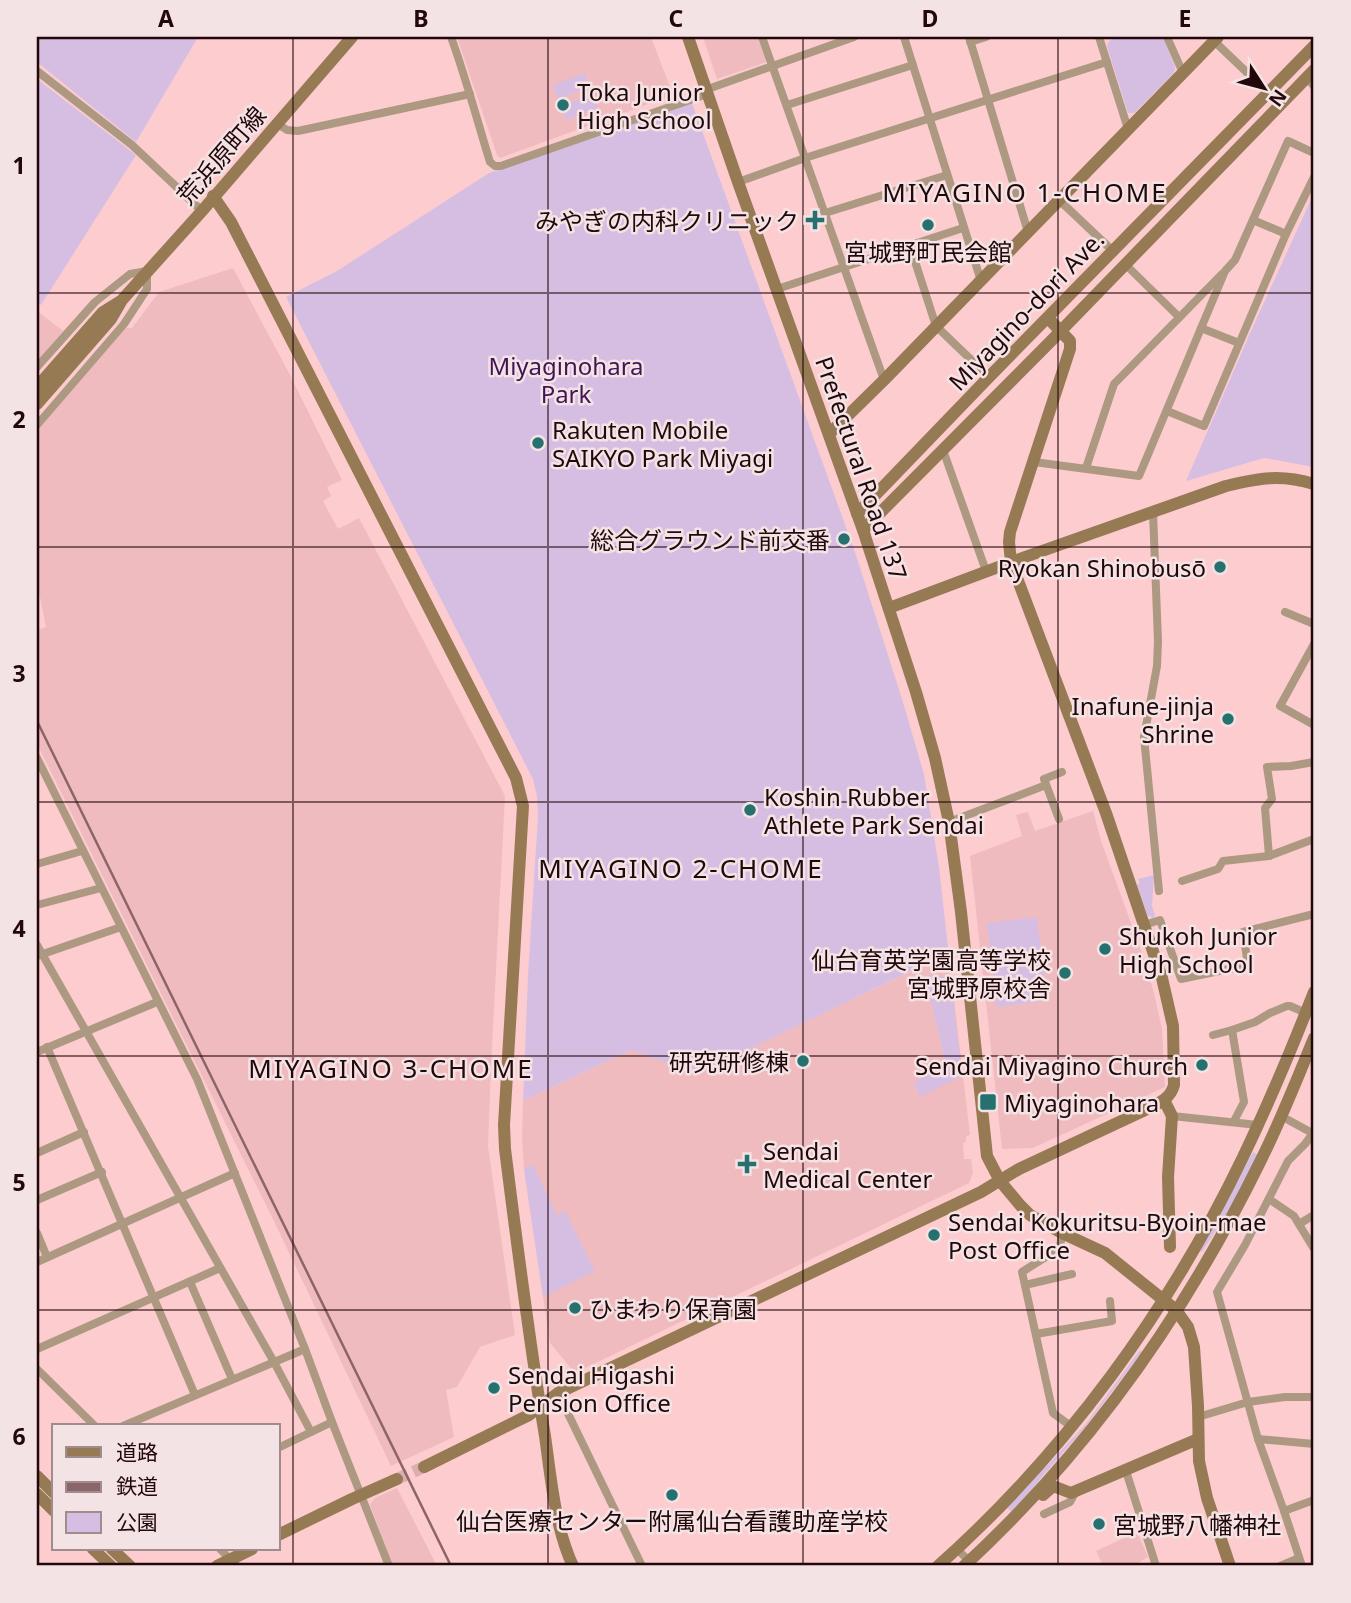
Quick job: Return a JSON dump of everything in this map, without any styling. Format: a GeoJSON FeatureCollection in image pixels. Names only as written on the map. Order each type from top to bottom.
{"type":"FeatureCollection","features":[{"type":"Feature","properties":{"kind":"street","name":"荒浜原町線"},"geometry":{"type":"LineString","coordinates":[[37,387],[122,300],[352,37]]}},
{"type":"Feature","properties":{"kind":"street"},"geometry":{"type":"LineString","coordinates":[[452,37],[490,162],[498,167],[854,37]]}},
{"type":"Feature","properties":{"kind":"street","name":"Prefectural Road 137"},"geometry":{"type":"LineString","coordinates":[[688,37],[889,608],[1226,486],[1257,478],[1277,477],[1314,484]]}},
{"type":"Feature","properties":{"kind":"street"},"geometry":{"type":"LineString","coordinates":[[762,37],[884,380]]}},
{"type":"Feature","properties":{"kind":"street"},"geometry":{"type":"LineString","coordinates":[[904,37],[981,281]]}},
{"type":"Feature","properties":{"kind":"street"},"geometry":{"type":"LineString","coordinates":[[985,37],[970,39],[1028,232]]}},
{"type":"Feature","properties":{"kind":"street"},"geometry":{"type":"LineString","coordinates":[[1102,37],[1128,129]]}},
{"type":"Feature","properties":{"kind":"street"},"geometry":{"type":"LineString","coordinates":[[1167,37],[1183,73]]}},
{"type":"Feature","properties":{"kind":"street"},"geometry":{"type":"LineString","coordinates":[[829,434],[1215,38],[1281,104]]}},
{"type":"Feature","properties":{"kind":"street","name":"Miyagino-dori Ave."},"geometry":{"type":"LineString","coordinates":[[857,514],[1314,46]]}},
{"type":"Feature","properties":{"kind":"street"},"geometry":{"type":"LineString","coordinates":[[738,183],[806,158],[1107,62]]}},
{"type":"Feature","properties":{"kind":"street"},"geometry":{"type":"LineString","coordinates":[[787,105],[913,65]]}},
{"type":"Feature","properties":{"kind":"street"},"geometry":{"type":"LineString","coordinates":[[37,71],[132,145],[201,211]]}},
{"type":"Feature","properties":{"kind":"street","name":"Miyagino-dori Ave."},"geometry":{"type":"LineString","coordinates":[[863,530],[1281,104],[1312,78]]}},
{"type":"Feature","properties":{"kind":"street"},"geometry":{"type":"LineString","coordinates":[[276,123],[287,130],[298,131],[470,94]]}},
{"type":"Feature","properties":{"kind":"street"},"geometry":{"type":"LineString","coordinates":[[1086,468],[1114,384],[1235,260],[1288,141],[1314,153]]}},
{"type":"Feature","properties":{"kind":"street"},"geometry":{"type":"LineString","coordinates":[[825,213],[947,174]]}},
{"type":"Feature","properties":{"kind":"street"},"geometry":{"type":"LineString","coordinates":[[1167,411],[1204,426],[1286,234],[1314,177]]}},
{"type":"Feature","properties":{"kind":"street"},"geometry":{"type":"LineString","coordinates":[[214,197],[231,222],[510,766],[520,791],[523,806],[505,1149],[540,1406],[561,1532],[573,1566]]}},
{"type":"Feature","properties":{"kind":"street"},"geometry":{"type":"LineString","coordinates":[[1059,200],[1113,251]]}},
{"type":"Feature","properties":{"kind":"street"},"geometry":{"type":"LineString","coordinates":[[1253,220],[1286,234]]}},
{"type":"Feature","properties":{"kind":"street"},"geometry":{"type":"LineString","coordinates":[[777,289],[963,228]]}},
{"type":"Feature","properties":{"kind":"street"},"geometry":{"type":"LineString","coordinates":[[910,246],[936,326],[989,377]]}},
{"type":"Feature","properties":{"kind":"street"},"geometry":{"type":"LineString","coordinates":[[1125,264],[1179,317]]}},
{"type":"Feature","properties":{"kind":"street"},"geometry":{"type":"LineString","coordinates":[[37,367],[95,302],[130,274],[147,271],[147,289],[124,324],[37,425]]}},
{"type":"Feature","properties":{"kind":"street"},"geometry":{"type":"LineString","coordinates":[[1034,462],[1139,476],[1225,271]]}},
{"type":"Feature","properties":{"kind":"street","name":"荒浜原町線"},"geometry":{"type":"LineString","coordinates":[[37,404],[107,316]]}},
{"type":"Feature","properties":{"kind":"street"},"geometry":{"type":"LineString","coordinates":[[424,1466],[529,1415],[558,1393],[981,1192],[1019,1169],[1164,1100],[1172,1092],[1173,1026],[1162,978],[1106,813],[1012,562],[1010,532],[1070,349],[1070,341],[1048,318]]}},
{"type":"Feature","properties":{"kind":"street"},"geometry":{"type":"LineString","coordinates":[[1201,328],[1239,343]]}},
{"type":"Feature","properties":{"kind":"street"},"geometry":{"type":"LineString","coordinates":[[943,450],[986,571]]}},
{"type":"Feature","properties":{"kind":"street"},"geometry":{"type":"LineString","coordinates":[[1153,512],[1158,641],[1157,666],[1144,737],[1159,891]]}},
{"type":"Feature","properties":{"kind":"street"},"geometry":{"type":"LineString","coordinates":[[889,608],[935,758],[949,822],[987,1156],[1000,1181],[1030,1214],[1105,1253],[1176,1310],[1188,1327],[1194,1347],[1199,1461],[1207,1498],[1230,1566]]}},
{"type":"Feature","properties":{"kind":"street"},"geometry":{"type":"LineString","coordinates":[[1285,612],[1314,624]]}},
{"type":"Feature","properties":{"kind":"street"},"geometry":{"type":"LineString","coordinates":[[1314,644],[1280,706],[1314,725]]}},
{"type":"Feature","properties":{"kind":"street"},"geometry":{"type":"LineString","coordinates":[[37,758],[197,1080],[389,1566]]}},
{"type":"Feature","properties":{"kind":"street"},"geometry":{"type":"LineString","coordinates":[[1269,856],[1265,808],[1272,799],[1267,767],[1314,762]]}},
{"type":"Feature","properties":{"kind":"street"},"geometry":{"type":"LineString","coordinates":[[1059,820],[1044,779],[1062,772]]}},
{"type":"Feature","properties":{"kind":"street"},"geometry":{"type":"LineString","coordinates":[[949,822],[1046,785]]}},
{"type":"Feature","properties":{"kind":"street"},"geometry":{"type":"LineString","coordinates":[[1182,881],[1217,869],[1223,861],[1269,856],[1314,839]]}},
{"type":"Feature","properties":{"kind":"street"},"geometry":{"type":"LineString","coordinates":[[37,864],[82,851]]}},
{"type":"Feature","properties":{"kind":"street"},"geometry":{"type":"LineString","coordinates":[[37,905],[101,888]]}},
{"type":"Feature","properties":{"kind":"street"},"geometry":{"type":"LineString","coordinates":[[1144,925],[1160,920],[1181,979],[1248,965],[1243,932],[1314,914]]}},
{"type":"Feature","properties":{"kind":"street"},"geometry":{"type":"LineString","coordinates":[[39,955],[121,928]]}},
{"type":"Feature","properties":{"kind":"street"},"geometry":{"type":"LineString","coordinates":[[37,945],[39,955],[87,1032],[311,1432]]}},
{"type":"Feature","properties":{"kind":"street"},"geometry":{"type":"LineString","coordinates":[[938,1566],[1006,1500],[1072,1427],[1163,1300],[1222,1198],[1258,1125],[1314,992]]}},
{"type":"Feature","properties":{"kind":"street"},"geometry":{"type":"LineString","coordinates":[[37,1052],[157,1002]]}},
{"type":"Feature","properties":{"kind":"street"},"geometry":{"type":"LineString","coordinates":[[1213,1035],[1255,1022],[1287,1006],[1306,1013]]}},
{"type":"Feature","properties":{"kind":"street"},"geometry":{"type":"LineString","coordinates":[[1232,1030],[1244,1102],[1234,1121]]}},
{"type":"Feature","properties":{"kind":"street"},"geometry":{"type":"LineString","coordinates":[[957,1549],[969,1565],[1101,1418],[1176,1310],[1241,1199],[1282,1116],[1314,1038]]}},
{"type":"Feature","properties":{"kind":"street"},"geometry":{"type":"LineString","coordinates":[[47,1047],[195,1395]]}},
{"type":"Feature","properties":{"kind":"street"},"geometry":{"type":"LineString","coordinates":[[1164,1100],[1172,1116],[1168,1177],[1170,1247]]}},
{"type":"Feature","properties":{"kind":"street"},"geometry":{"type":"LineString","coordinates":[[1172,1116],[1258,1125]]}},
{"type":"Feature","properties":{"kind":"street"},"geometry":{"type":"LineString","coordinates":[[1280,1566],[1300,1562],[1258,1439],[1217,1292],[1245,1245],[1288,1161],[1314,1133],[1282,1116]]}},
{"type":"Feature","properties":{"kind":"street"},"geometry":{"type":"LineString","coordinates":[[37,1153],[84,1132]]}},
{"type":"Feature","properties":{"kind":"street"},"geometry":{"type":"LineString","coordinates":[[37,1200],[102,1172]]}},
{"type":"Feature","properties":{"kind":"street"},"geometry":{"type":"LineString","coordinates":[[37,1262],[235,1173]]}},
{"type":"Feature","properties":{"kind":"street"},"geometry":{"type":"LineString","coordinates":[[1269,1199],[1294,1216],[1314,1249]]}},
{"type":"Feature","properties":{"kind":"street"},"geometry":{"type":"LineString","coordinates":[[1299,1224],[1314,1214]]}},
{"type":"Feature","properties":{"kind":"street"},"geometry":{"type":"LineString","coordinates":[[37,1233],[47,1257]]}},
{"type":"Feature","properties":{"kind":"street"},"geometry":{"type":"LineString","coordinates":[[1062,1233],[1060,1248],[1022,1272],[1053,1413],[1072,1427]]}},
{"type":"Feature","properties":{"kind":"street"},"geometry":{"type":"LineString","coordinates":[[37,1349],[220,1268]]}},
{"type":"Feature","properties":{"kind":"street"},"geometry":{"type":"LineString","coordinates":[[1025,1285],[1072,1274]]}},
{"type":"Feature","properties":{"kind":"street"},"geometry":{"type":"LineString","coordinates":[[190,1282],[232,1379]]}},
{"type":"Feature","properties":{"kind":"street"},"geometry":{"type":"LineString","coordinates":[[1036,1334],[1112,1321],[1110,1301]]}},
{"type":"Feature","properties":{"kind":"street"},"geometry":{"type":"LineString","coordinates":[[129,1424],[305,1349]]}},
{"type":"Feature","properties":{"kind":"street"},"geometry":{"type":"LineString","coordinates":[[37,1370],[93,1424]]}},
{"type":"Feature","properties":{"kind":"street"},"geometry":{"type":"LineString","coordinates":[[558,1393],[642,1566]]}},
{"type":"Feature","properties":{"kind":"street"},"geometry":{"type":"LineString","coordinates":[[1198,1416],[1248,1402],[1285,1397],[1314,1397]]}},
{"type":"Feature","properties":{"kind":"street"},"geometry":{"type":"LineString","coordinates":[[1076,1491],[1062,1481],[1062,1474],[1087,1446],[1101,1418]]}},
{"type":"Feature","properties":{"kind":"street"},"geometry":{"type":"LineString","coordinates":[[280,1447],[332,1422]]}},
{"type":"Feature","properties":{"kind":"street"},"geometry":{"type":"LineString","coordinates":[[1258,1439],[1314,1444]]}},
{"type":"Feature","properties":{"kind":"street"},"geometry":{"type":"LineString","coordinates":[[1014,1517],[1033,1507],[1053,1486],[1071,1493],[1198,1440]]}},
{"type":"Feature","properties":{"kind":"street"},"geometry":{"type":"LineString","coordinates":[[1126,1471],[1156,1566]]}},
{"type":"Feature","properties":{"kind":"street"},"geometry":{"type":"LineString","coordinates":[[37,1476],[46,1494]]}},
{"type":"Feature","properties":{"kind":"street"},"geometry":{"type":"LineString","coordinates":[[280,1534],[397,1479]]}},
{"type":"Feature","properties":{"kind":"street"},"geometry":{"type":"LineString","coordinates":[[1044,1514],[1070,1502],[1076,1491]]}},
{"type":"Feature","properties":{"kind":"street"},"geometry":{"type":"LineString","coordinates":[[1284,1511],[1314,1500]]}},
{"type":"Feature","properties":{"kind":"street"},"geometry":{"type":"LineString","coordinates":[[94,1550],[111,1566]]}},
{"type":"Feature","properties":{"kind":"street"},"geometry":{"type":"LineString","coordinates":[[112,1550],[130,1566]]}},
{"type":"Feature","properties":{"kind":"street"},"geometry":{"type":"LineString","coordinates":[[221,1550],[234,1563]]}},
{"type":"Feature","properties":{"kind":"street"},"geometry":{"type":"LineString","coordinates":[[216,1566],[234,1563],[251,1550]]}},
{"type":"Feature","properties":{"kind":"shaded area","name":"Toka Junior High School"},"geometry":{"type":"Polygon","coordinates":[[[457,37],[651,37],[673,95],[500,158],[457,37]]]}},
{"type":"Feature","properties":{"kind":"shaded area"},"geometry":{"type":"Polygon","coordinates":[[[703,37],[758,37],[767,62],[717,79],[703,37]]]}},
{"type":"Feature","properties":{"kind":"shaded area"},"geometry":{"type":"Polygon","coordinates":[[[233,268],[342,480],[327,487],[331,496],[323,501],[338,529],[359,518],[505,796],[488,1146],[515,1335],[480,1347],[457,1387],[446,1390],[454,1437],[391,1466],[271,1215],[37,744],[37,630],[46,627],[37,582],[37,431],[125,328],[132,328],[159,292],[233,268]]]}},
{"type":"Feature","properties":{"kind":"shaded area"},"geometry":{"type":"Polygon","coordinates":[[[37,311],[63,331],[37,361],[37,311]]]}},
{"type":"Feature","properties":{"kind":"shaded area","name":"仙台育英学園高等学校 宮城野原校舎"},"geometry":{"type":"Polygon","coordinates":[[[1093,811],[1154,993],[1162,1029],[1165,1087],[1033,1148],[1002,1149],[970,856],[1022,836],[1016,815],[1028,812],[1035,831],[1093,811]]]}},
{"type":"Feature","properties":{"kind":"shaded area","name":"Sendai Medical Center"},"geometry":{"type":"Polygon","coordinates":[[[929,963],[950,965],[970,1135],[966,1136],[966,1142],[963,1143],[964,1159],[971,1159],[973,1173],[969,1183],[575,1373],[550,1343],[524,1169],[523,1101],[631,1050],[697,1073],[929,963]]]}},
{"type":"Feature","properties":{"kind":"shaded area"},"geometry":{"type":"Polygon","coordinates":[[[397,1488],[437,1566],[393,1566],[370,1505],[375,1498],[397,1488]]]}},
{"type":"Feature","properties":{"kind":"shaded area"},"geometry":{"type":"Polygon","coordinates":[[[1137,1532],[1148,1557],[1133,1566],[1103,1566],[1096,1551],[1137,1532]]]}},
{"type":"Feature","properties":{"kind":"green space"},"geometry":{"type":"Polygon","coordinates":[[[37,37],[198,37],[136,142],[37,62],[37,37]]]}},
{"type":"Feature","properties":{"kind":"green space"},"geometry":{"type":"Polygon","coordinates":[[[1120,37],[1163,37],[1175,67],[1174,73],[1134,113],[1128,113],[1107,46],[1110,40],[1120,37]]]}},
{"type":"Feature","properties":{"kind":"green space"},"geometry":{"type":"Polygon","coordinates":[[[585,73],[590,87],[558,99],[553,85],[585,73]]]}},
{"type":"Feature","properties":{"kind":"green space"},"geometry":{"type":"Polygon","coordinates":[[[37,79],[136,155],[41,305],[37,302],[37,79]]]}},
{"type":"Feature","properties":{"kind":"green space"},"geometry":{"type":"Polygon","coordinates":[[[593,94],[598,108],[566,120],[561,106],[593,94]]]}},
{"type":"Feature","properties":{"kind":"green space","name":"Miyaginohara Park"},"geometry":{"type":"Polygon","coordinates":[[[692,103],[855,552],[902,699],[924,774],[939,867],[950,965],[928,963],[697,1074],[631,1050],[523,1101],[538,816],[533,779],[286,297],[337,271],[489,173],[692,103]]]}},
{"type":"Feature","properties":{"kind":"green space"},"geometry":{"type":"Polygon","coordinates":[[[1314,193],[1314,467],[1264,458],[1186,481],[1251,331],[1314,193]]]}},
{"type":"Feature","properties":{"kind":"green space"},"geometry":{"type":"Polygon","coordinates":[[[1154,875],[1153,918],[1147,915],[1137,885],[1140,883],[1138,879],[1154,875]]]}},
{"type":"Feature","properties":{"kind":"green space"},"geometry":{"type":"Polygon","coordinates":[[[1037,917],[1047,1001],[997,1007],[987,923],[1037,917]]]}},
{"type":"Feature","properties":{"kind":"green space"},"geometry":{"type":"Polygon","coordinates":[[[928,975],[951,977],[962,1076],[920,1097],[914,1082],[946,1065],[932,1005],[922,983],[928,975]]]}},
{"type":"Feature","properties":{"kind":"green space"},"geometry":{"type":"Polygon","coordinates":[[[1253,1152],[1258,1155],[1235,1201],[1202,1252],[1200,1251],[1253,1152]]]}},
{"type":"Feature","properties":{"kind":"green space"},"geometry":{"type":"Polygon","coordinates":[[[533,1165],[557,1215],[565,1211],[595,1271],[543,1297],[524,1169],[533,1165]]]}},
{"type":"Feature","properties":{"kind":"green space"},"geometry":{"type":"Polygon","coordinates":[[[1140,1350],[1142,1352],[1086,1426],[1012,1512],[1007,1508],[1085,1425],[1140,1350]]]}},
{"type":"Feature","properties":{"kind":"tunnel"},"geometry":{"type":"LineString","coordinates":[[397,1479],[424,1467]]}},
{"type":"Feature","properties":{"kind":"railway"},"geometry":{"type":"LineString","coordinates":[[37,721],[451,1566]]}},
{"type":"Feature","properties":{"kind":"place","name":"Toka Junior High School"},"geometry":{"type":"Point","coordinates":[563,105]}},
{"type":"Feature","properties":{"kind":"place","name":"みやぎの内科クリニック"},"geometry":{"type":"Point","coordinates":[815,220]}},
{"type":"Feature","properties":{"kind":"place","name":"宮城野町民会館"},"geometry":{"type":"Point","coordinates":[928,225]}},
{"type":"Feature","properties":{"kind":"place","name":"Rakuten Mobile SAIKYO Park Miyagi"},"geometry":{"type":"Point","coordinates":[538,443]}},
{"type":"Feature","properties":{"kind":"place","name":"総合グラウンド前交番"},"geometry":{"type":"Point","coordinates":[844,539]}},
{"type":"Feature","properties":{"kind":"place","name":"Ryokan Shinobusō"},"geometry":{"type":"Point","coordinates":[1220,567]}},
{"type":"Feature","properties":{"kind":"place","name":"Inafune-jinja Shrine"},"geometry":{"type":"Point","coordinates":[1228,719]}},
{"type":"Feature","properties":{"kind":"place","name":"Koshin Rubber Athlete Park Sendai"},"geometry":{"type":"Point","coordinates":[750,810]}},
{"type":"Feature","properties":{"kind":"place","name":"Shukoh Junior High School"},"geometry":{"type":"Point","coordinates":[1105,949]}},
{"type":"Feature","properties":{"kind":"place","name":"仙台育英学園高等学校 宮城野原校舎"},"geometry":{"type":"Point","coordinates":[1065,973]}},
{"type":"Feature","properties":{"kind":"place","name":"研究研修棟"},"geometry":{"type":"Point","coordinates":[803,1061]}},
{"type":"Feature","properties":{"kind":"place","name":"Sendai Miyagino Church"},"geometry":{"type":"Point","coordinates":[1202,1065]}},
{"type":"Feature","properties":{"kind":"place","name":"Miyaginohara"},"geometry":{"type":"Point","coordinates":[988,1102]}},
{"type":"Feature","properties":{"kind":"place","name":"Sendai Medical Center"},"geometry":{"type":"Point","coordinates":[747,1164]}},
{"type":"Feature","properties":{"kind":"place","name":"Sendai Kokuritsu-Byoin-mae Post Office"},"geometry":{"type":"Point","coordinates":[934,1235]}},
{"type":"Feature","properties":{"kind":"place","name":"ひまわり保育園"},"geometry":{"type":"Point","coordinates":[575,1308]}},
{"type":"Feature","properties":{"kind":"place","name":"Sendai Higashi Pension Office"},"geometry":{"type":"Point","coordinates":[494,1388]}},
{"type":"Feature","properties":{"kind":"place","name":"仙台医療センター附属仙台看護助産学校"},"geometry":{"type":"Point","coordinates":[672,1495]}},
{"type":"Feature","properties":{"kind":"place","name":"宮城野八幡神社"},"geometry":{"type":"Point","coordinates":[1099,1524]}},
{"type":"Feature","properties":{"kind":"district","name":"MIYAGINO 1-CHOME"},"geometry":{"type":"Point","coordinates":[1025,192]}},
{"type":"Feature","properties":{"kind":"district","name":"MIYAGINO 2-CHOME"},"geometry":{"type":"Point","coordinates":[681,868]}},
{"type":"Feature","properties":{"kind":"district","name":"MIYAGINO 3-CHOME"},"geometry":{"type":"Point","coordinates":[391,1068]}}]}
